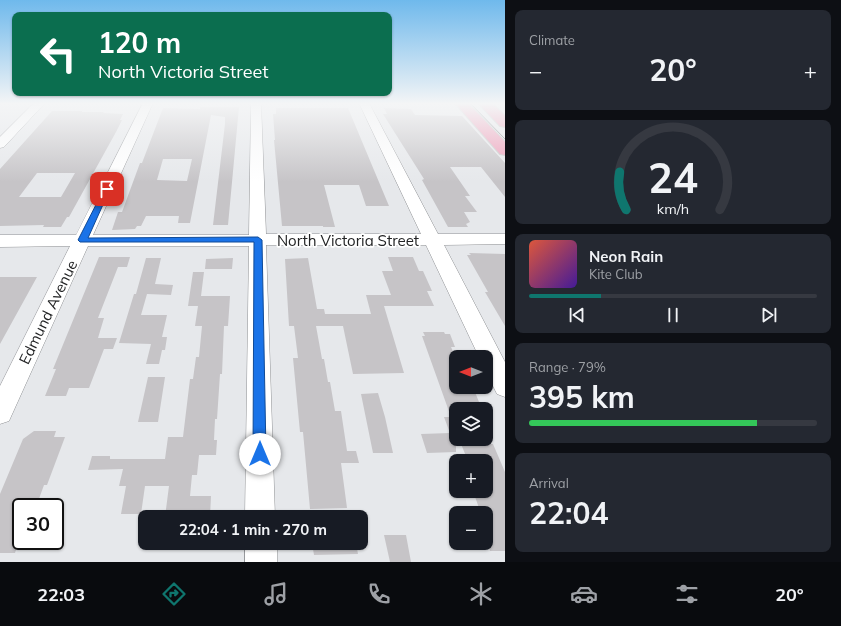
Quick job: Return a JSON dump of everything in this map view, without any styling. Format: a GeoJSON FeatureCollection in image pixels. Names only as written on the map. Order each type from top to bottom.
{"type":"FeatureCollection","features":[{"type":"Feature","properties":{"kind":"main road"},"geometry":{"type":"LineString","coordinates":[[486,129],[505,150]]}},
{"type":"Feature","properties":{"kind":"street"},"geometry":{"type":"LineString","coordinates":[[0,144],[14,129]]}},
{"type":"Feature","properties":{"kind":"street","name":"Edmund Avenue"},"geometry":{"type":"LineString","coordinates":[[0,412],[135,129]]}},
{"type":"Feature","properties":{"kind":"street"},"geometry":{"type":"LineString","coordinates":[[256,129],[260,510]]}},
{"type":"Feature","properties":{"kind":"street"},"geometry":{"type":"LineString","coordinates":[[377,129],[505,386]]}},
{"type":"Feature","properties":{"kind":"street","name":"North Victoria Street"},"geometry":{"type":"LineString","coordinates":[[0,241],[505,239]]}},
{"type":"Feature","properties":{"kind":"street"},"geometry":{"type":"LineString","coordinates":[[261,550],[261,562]]}},
{"type":"Feature","properties":{"kind":"building"},"geometry":{"type":"Polygon","coordinates":[[[36,129],[117,129],[69,217],[67,217],[61,227],[43,227],[44,225],[0,226],[0,169],[36,129]],[[37,173],[19,197],[61,197],[75,173],[37,173]]]}},
{"type":"Feature","properties":{"kind":"building"},"geometry":{"type":"Polygon","coordinates":[[[155,129],[208,129],[190,223],[178,223],[179,216],[146,216],[141,226],[137,226],[135,229],[112,230],[118,212],[122,212],[140,163],[142,163],[155,129]],[[163,159],[157,180],[187,181],[192,159],[163,159]]]}},
{"type":"Feature","properties":{"kind":"building"},"geometry":{"type":"Polygon","coordinates":[[[224,129],[237,129],[228,225],[213,225],[224,129]]]}},
{"type":"Feature","properties":{"kind":"building"},"geometry":{"type":"Polygon","coordinates":[[[274,129],[357,129],[389,206],[366,206],[359,185],[324,185],[335,227],[282,226],[274,129]]]}},
{"type":"Feature","properties":{"kind":"building"},"geometry":{"type":"Polygon","coordinates":[[[393,129],[474,129],[505,163],[505,197],[481,167],[450,167],[470,196],[465,196],[477,212],[464,212],[470,222],[466,224],[468,227],[448,227],[422,180],[424,179],[393,129]]]}},
{"type":"Feature","properties":{"kind":"building"},"geometry":{"type":"Polygon","coordinates":[[[469,253],[505,254],[505,326],[485,292],[488,292],[467,255],[471,255],[469,253]]]}},
{"type":"Feature","properties":{"kind":"building"},"geometry":{"type":"Polygon","coordinates":[[[99,257],[130,257],[127,267],[118,267],[98,318],[104,318],[98,338],[117,338],[113,349],[104,349],[89,388],[69,388],[66,396],[45,396],[56,369],[53,369],[99,257]]]}},
{"type":"Feature","properties":{"kind":"building"},"geometry":{"type":"Polygon","coordinates":[[[388,257],[413,257],[419,271],[423,271],[432,291],[427,291],[434,306],[384,306],[404,373],[353,374],[343,326],[316,326],[322,359],[324,359],[328,382],[330,382],[335,411],[341,411],[347,451],[356,451],[359,463],[341,463],[347,508],[310,509],[303,432],[300,432],[293,358],[298,358],[294,326],[289,326],[285,259],[308,258],[317,309],[324,309],[325,314],[371,314],[366,295],[391,295],[382,271],[393,271],[388,257]]]}},
{"type":"Feature","properties":{"kind":"building"},"geometry":{"type":"Polygon","coordinates":[[[146,258],[161,258],[155,284],[173,285],[171,295],[147,294],[141,315],[167,315],[162,337],[167,337],[165,350],[162,350],[159,364],[146,364],[151,344],[119,343],[134,294],[136,294],[146,258]]]}},
{"type":"Feature","properties":{"kind":"building"},"geometry":{"type":"Polygon","coordinates":[[[233,258],[232,269],[205,269],[206,259],[233,258]]]}},
{"type":"Feature","properties":{"kind":"building"},"geometry":{"type":"Polygon","coordinates":[[[193,272],[204,272],[201,296],[230,296],[228,326],[224,326],[222,374],[220,374],[217,419],[215,419],[214,440],[217,440],[216,455],[199,455],[197,475],[192,475],[190,496],[211,496],[210,510],[166,510],[169,486],[145,486],[142,510],[138,510],[138,514],[121,514],[126,486],[119,486],[123,469],[88,470],[92,456],[110,456],[110,459],[165,459],[168,437],[183,437],[190,379],[193,379],[196,357],[199,357],[202,326],[195,326],[198,306],[188,306],[193,272]]]}},
{"type":"Feature","properties":{"kind":"building"},"geometry":{"type":"Polygon","coordinates":[[[0,277],[37,277],[0,344],[0,277]]]}},
{"type":"Feature","properties":{"kind":"building"},"geometry":{"type":"Polygon","coordinates":[[[423,332],[444,332],[445,334],[450,334],[455,347],[451,347],[452,350],[449,350],[449,394],[476,394],[479,402],[449,402],[449,411],[422,336],[425,336],[423,332]]]}},
{"type":"Feature","properties":{"kind":"building"},"geometry":{"type":"Polygon","coordinates":[[[148,377],[165,377],[158,422],[138,422],[148,377]]]}},
{"type":"Feature","properties":{"kind":"building"},"geometry":{"type":"Polygon","coordinates":[[[378,393],[393,453],[373,453],[361,394],[378,393]]]}},
{"type":"Feature","properties":{"kind":"building"},"geometry":{"type":"Polygon","coordinates":[[[444,417],[449,417],[449,430],[444,417]]]}},
{"type":"Feature","properties":{"kind":"building"},"geometry":{"type":"Polygon","coordinates":[[[34,431],[56,431],[54,437],[65,437],[47,485],[44,485],[39,498],[12,498],[12,550],[16,550],[15,553],[0,553],[0,494],[23,439],[34,431]]]}},
{"type":"Feature","properties":{"kind":"building"},"geometry":{"type":"Polygon","coordinates":[[[449,433],[449,446],[456,446],[456,452],[427,453],[421,434],[449,433]]]}},
{"type":"Feature","properties":{"kind":"building"},"geometry":{"type":"Polygon","coordinates":[[[493,444],[505,472],[505,551],[490,551],[493,550],[493,506],[478,506],[475,498],[493,498],[493,454],[465,454],[462,446],[493,446],[493,444]]]}},
{"type":"Feature","properties":{"kind":"building"},"geometry":{"type":"Polygon","coordinates":[[[384,535],[406,535],[411,562],[390,562],[384,535]]]}},
{"type":"Feature","properties":{"kind":"building"},"geometry":{"type":"Polygon","coordinates":[[[313,550],[357,550],[358,554],[314,555],[313,550]]]}},
{"type":"Feature","properties":{"kind":"tram line"},"geometry":{"type":"LineString","coordinates":[[495,129],[505,139]]}},
{"type":"Feature","properties":{"kind":"route"},"geometry":{"type":"LineString","coordinates":[[107,189],[82,240],[258,240],[260,454]]}}]}
